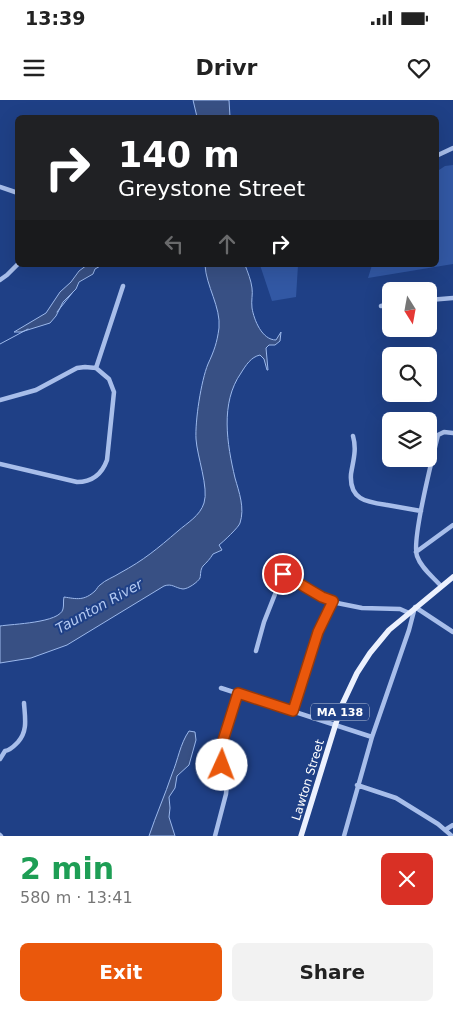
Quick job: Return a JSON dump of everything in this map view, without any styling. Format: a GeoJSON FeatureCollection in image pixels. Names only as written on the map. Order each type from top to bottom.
{"type":"FeatureCollection","features":[{"type":"Feature","properties":{"kind":"main road","name":"MA 138"},"geometry":{"type":"LineString","coordinates":[[415,607],[453,577]]}},
{"type":"Feature","properties":{"kind":"main road","name":"Lawton Street"},"geometry":{"type":"LineString","coordinates":[[301,836],[349,688],[379,641],[415,607]]}},
{"type":"Feature","properties":{"kind":"street"},"geometry":{"type":"LineString","coordinates":[[439,155],[453,148]]}},
{"type":"Feature","properties":{"kind":"street"},"geometry":{"type":"LineString","coordinates":[[0,187],[15,192]]}},
{"type":"Feature","properties":{"kind":"street"},"geometry":{"type":"LineString","coordinates":[[0,280],[15,267]]}},
{"type":"Feature","properties":{"kind":"street"},"geometry":{"type":"LineString","coordinates":[[96,368],[123,286]]}},
{"type":"Feature","properties":{"kind":"street"},"geometry":{"type":"LineString","coordinates":[[438,299],[453,298]]}},
{"type":"Feature","properties":{"kind":"street"},"geometry":{"type":"LineString","coordinates":[[0,400],[36,390],[77,368],[85,367],[96,368],[109,380],[114,392],[108,460],[101,473],[90,480],[77,482],[0,464]]}},
{"type":"Feature","properties":{"kind":"street"},"geometry":{"type":"LineString","coordinates":[[441,586],[421,563],[416,552],[416,540],[438,437],[440,432],[453,433]]}},
{"type":"Feature","properties":{"kind":"street"},"geometry":{"type":"LineString","coordinates":[[353,436],[355,450],[351,481],[357,495],[367,502],[421,511]]}},
{"type":"Feature","properties":{"kind":"street"},"geometry":{"type":"LineString","coordinates":[[416,552],[453,525]]}},
{"type":"Feature","properties":{"kind":"street"},"geometry":{"type":"LineString","coordinates":[[256,651],[281,575],[333,601],[362,608],[400,609],[408,613]]}},
{"type":"Feature","properties":{"kind":"street"},"geometry":{"type":"LineString","coordinates":[[293,711],[318,632],[333,601]]}},
{"type":"Feature","properties":{"kind":"street"},"geometry":{"type":"LineString","coordinates":[[344,836],[372,737],[410,630],[415,607],[453,632]]}},
{"type":"Feature","properties":{"kind":"street"},"geometry":{"type":"LineString","coordinates":[[221,688],[372,737]]}},
{"type":"Feature","properties":{"kind":"street"},"geometry":{"type":"LineString","coordinates":[[215,836],[227,783],[220,750],[238,693]]}},
{"type":"Feature","properties":{"kind":"street"},"geometry":{"type":"LineString","coordinates":[[0,759],[5,751],[10,750],[24,736],[26,728],[24,703]]}},
{"type":"Feature","properties":{"kind":"street"},"geometry":{"type":"LineString","coordinates":[[357,786],[396,798],[452,836]]}},
{"type":"Feature","properties":{"kind":"street"},"geometry":{"type":"LineString","coordinates":[[445,830],[453,825]]}},
{"type":"Feature","properties":{"kind":"shaded area"},"geometry":{"type":"Polygon","coordinates":[[[453,165],[453,264],[439,266],[439,170],[445,166],[453,165]]]}},
{"type":"Feature","properties":{"kind":"shaded area"},"geometry":{"type":"Polygon","coordinates":[[[261,267],[298,267],[296,297],[272,301],[261,267]]]}},
{"type":"Feature","properties":{"kind":"shaded area"},"geometry":{"type":"Polygon","coordinates":[[[371,267],[435,267],[368,278],[371,267]]]}},
{"type":"Feature","properties":{"kind":"water"},"geometry":{"type":"Polygon","coordinates":[[[193,100],[229,100],[230,115],[197,115],[193,100]]]}},
{"type":"Feature","properties":{"kind":"water"},"geometry":{"type":"Polygon","coordinates":[[[84,267],[98,267],[95,269],[93,274],[79,282],[76,289],[63,302],[50,323],[21,332],[14,332],[46,313],[60,292],[84,267]]]}},
{"type":"Feature","properties":{"kind":"water","name":"Taunton River"},"geometry":{"type":"Polygon","coordinates":[[[205,267],[246,267],[252,285],[253,313],[257,323],[263,333],[271,339],[276,340],[281,332],[280,341],[266,348],[268,370],[264,359],[260,355],[251,359],[234,385],[230,397],[227,424],[232,465],[241,500],[242,512],[239,525],[219,545],[222,550],[213,554],[202,568],[199,580],[190,587],[183,589],[171,585],[164,586],[67,645],[31,658],[0,663],[0,626],[45,620],[60,614],[63,609],[64,597],[80,598],[91,594],[99,585],[157,549],[200,512],[204,503],[205,489],[196,439],[196,422],[203,380],[215,347],[219,328],[218,312],[205,267]]]}},
{"type":"Feature","properties":{"kind":"water"},"geometry":{"type":"Polygon","coordinates":[[[189,731],[195,732],[196,740],[189,765],[177,776],[175,788],[169,797],[169,817],[175,836],[149,836],[181,747],[189,731]]]}},
{"type":"Feature","properties":{"kind":"waterway"},"geometry":{"type":"LineString","coordinates":[[57,312],[73,292]]}},
{"type":"Feature","properties":{"kind":"waterway"},"geometry":{"type":"LineString","coordinates":[[0,344],[28,329]]}},
{"type":"Feature","properties":{"kind":"route"},"geometry":{"type":"LineString","coordinates":[[222,765],[220,757],[221,745],[238,693],[293,711],[318,632],[333,601],[296,583],[283,574]]}}]}
